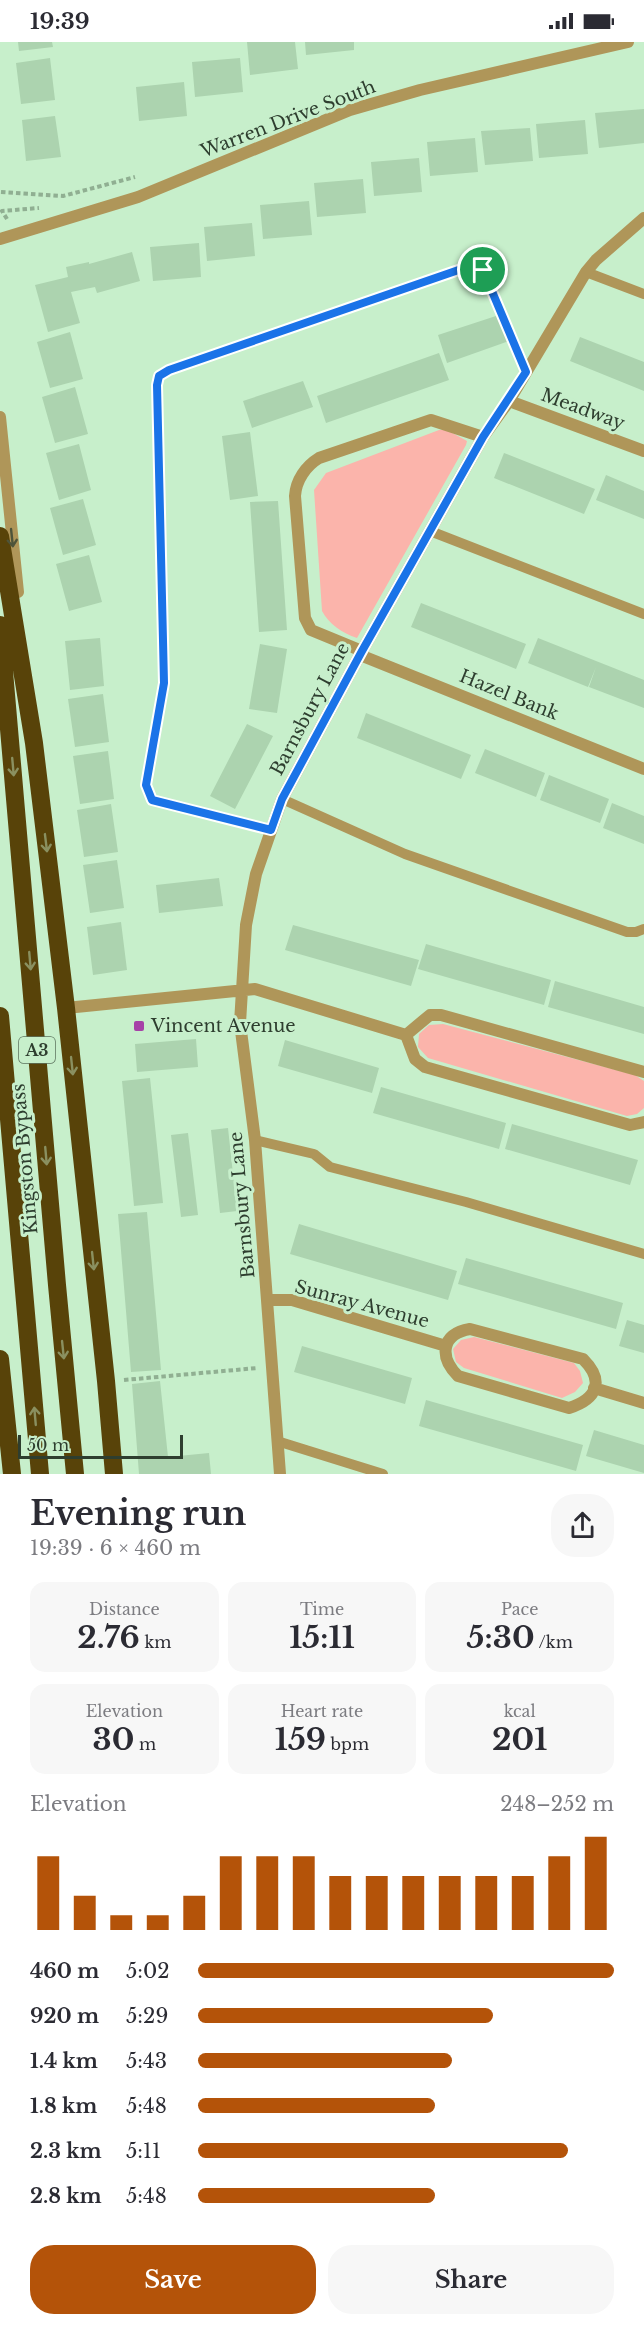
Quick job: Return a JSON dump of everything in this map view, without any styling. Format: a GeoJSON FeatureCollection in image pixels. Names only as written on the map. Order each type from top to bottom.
{"type":"FeatureCollection","features":[{"type":"Feature","properties":{"kind":"highway"},"geometry":{"type":"LineString","coordinates":[[0,536],[34,744],[66,1008],[114,1474]]}},
{"type":"Feature","properties":{"kind":"highway","name":"Kingston Bypass"},"geometry":{"type":"LineString","coordinates":[[0,625],[75,1474]]}},
{"type":"Feature","properties":{"kind":"highway","name":"Kingston Bypass"},"geometry":{"type":"LineString","coordinates":[[0,1016],[40,1474]]}},
{"type":"Feature","properties":{"kind":"highway"},"geometry":{"type":"LineString","coordinates":[[0,1359],[12,1474]]}},
{"type":"Feature","properties":{"kind":"street","name":"Warren Drive South"},"geometry":{"type":"LineString","coordinates":[[0,239],[138,197],[350,110],[420,90],[621,43]]}},
{"type":"Feature","properties":{"kind":"street","name":"Barnsbury Lane"},"geometry":{"type":"LineString","coordinates":[[280,1474],[255,1140],[240,1023],[246,925],[256,874],[282,799],[361,653],[483,437],[509,400],[586,272],[596,260],[644,218]]}},
{"type":"Feature","properties":{"kind":"street","name":"Meadway"},"geometry":{"type":"LineString","coordinates":[[509,400],[644,451]]}},
{"type":"Feature","properties":{"kind":"street"},"geometry":{"type":"LineString","coordinates":[[0,417],[34,744]]}},
{"type":"Feature","properties":{"kind":"street","name":"Hazel Bank"},"geometry":{"type":"LineString","coordinates":[[483,437],[431,420],[319,458],[308,466],[297,485],[296,496],[305,618],[311,630],[361,653],[644,769]]}},
{"type":"Feature","properties":{"kind":"street"},"geometry":{"type":"LineString","coordinates":[[66,1008],[255,990],[406,1035]]}},
{"type":"Feature","properties":{"kind":"street"},"geometry":{"type":"LineString","coordinates":[[406,1035],[430,1015],[441,1015],[644,1072]]}},
{"type":"Feature","properties":{"kind":"street"},"geometry":{"type":"LineString","coordinates":[[406,1035],[415,1059],[425,1067],[630,1125],[644,1122]]}},
{"type":"Feature","properties":{"kind":"street","name":"Sunray Avenue"},"geometry":{"type":"LineString","coordinates":[[268,1300],[292,1300],[446,1346]]}},
{"type":"Feature","properties":{"kind":"street","name":"Sunray Avenue"},"geometry":{"type":"LineString","coordinates":[[470,1329],[583,1359],[592,1371],[595,1380],[592,1396],[579,1405],[569,1408],[458,1376],[445,1356],[446,1346],[461,1330],[470,1329]]}},
{"type":"Feature","properties":{"kind":"street"},"geometry":{"type":"LineString","coordinates":[[594,1388],[644,1403]]}},
{"type":"Feature","properties":{"kind":"lane"},"geometry":{"type":"LineString","coordinates":[[271,830],[152,800],[146,785],[164,683],[157,385],[159,376],[169,370],[473,265],[483,270],[526,372]]}},
{"type":"Feature","properties":{"kind":"lane"},"geometry":{"type":"LineString","coordinates":[[586,272],[644,294]]}},
{"type":"Feature","properties":{"kind":"lane"},"geometry":{"type":"LineString","coordinates":[[430,531],[644,614]]}},
{"type":"Feature","properties":{"kind":"lane"},"geometry":{"type":"LineString","coordinates":[[282,799],[405,854],[627,932],[644,929]]}},
{"type":"Feature","properties":{"kind":"lane"},"geometry":{"type":"LineString","coordinates":[[255,1140],[314,1154],[330,1167],[466,1202],[644,1254]]}},
{"type":"Feature","properties":{"kind":"lane"},"geometry":{"type":"LineString","coordinates":[[277,1442],[383,1474]]}},
{"type":"Feature","properties":{"kind":"path"},"geometry":{"type":"LineString","coordinates":[[1,192],[63,196],[135,177]]}},
{"type":"Feature","properties":{"kind":"path"},"geometry":{"type":"LineString","coordinates":[[13,210],[44,208]]}},
{"type":"Feature","properties":{"kind":"path"},"geometry":{"type":"LineString","coordinates":[[106,1382],[272,1366]]}},
{"type":"Feature","properties":{"kind":"shaded area"},"geometry":{"type":"Polygon","coordinates":[[[439,430],[447,430],[467,441],[466,445],[357,638],[351,636],[332,624],[322,611],[314,490],[326,473],[439,430]]]}},
{"type":"Feature","properties":{"kind":"shaded area"},"geometry":{"type":"Polygon","coordinates":[[[443,1024],[635,1075],[644,1081],[644,1108],[637,1114],[627,1116],[428,1058],[418,1047],[419,1034],[429,1025],[443,1024]]]}},
{"type":"Feature","properties":{"kind":"shaded area"},"geometry":{"type":"Polygon","coordinates":[[[474,1337],[574,1363],[580,1371],[583,1383],[575,1392],[562,1398],[464,1368],[456,1362],[453,1349],[461,1340],[474,1337]]]}},
{"type":"Feature","properties":{"kind":"building"},"geometry":{"type":"Polygon","coordinates":[[[18,42],[52,42],[53,47],[19,51],[18,42]]]}},
{"type":"Feature","properties":{"kind":"building"},"geometry":{"type":"Polygon","coordinates":[[[247,42],[295,42],[298,69],[250,75],[247,42]]]}},
{"type":"Feature","properties":{"kind":"building"},"geometry":{"type":"Polygon","coordinates":[[[305,42],[354,42],[354,50],[306,55],[305,42]]]}},
{"type":"Feature","properties":{"kind":"building"},"geometry":{"type":"Polygon","coordinates":[[[50,58],[55,100],[21,104],[16,63],[50,58]]]}},
{"type":"Feature","properties":{"kind":"building"},"geometry":{"type":"Polygon","coordinates":[[[240,58],[243,92],[195,97],[192,62],[240,58]]]}},
{"type":"Feature","properties":{"kind":"building"},"geometry":{"type":"Polygon","coordinates":[[[184,82],[187,116],[139,121],[136,87],[184,82]]]}},
{"type":"Feature","properties":{"kind":"building"},"geometry":{"type":"Polygon","coordinates":[[[644,109],[644,143],[599,148],[595,113],[644,109]]]}},
{"type":"Feature","properties":{"kind":"building"},"geometry":{"type":"Polygon","coordinates":[[[55,116],[61,157],[26,161],[22,120],[55,116]]]}},
{"type":"Feature","properties":{"kind":"building"},"geometry":{"type":"Polygon","coordinates":[[[585,120],[588,154],[539,158],[536,124],[585,120]]]}},
{"type":"Feature","properties":{"kind":"building"},"geometry":{"type":"Polygon","coordinates":[[[530,128],[533,161],[485,165],[481,131],[530,128]]]}},
{"type":"Feature","properties":{"kind":"building"},"geometry":{"type":"Polygon","coordinates":[[[475,138],[478,172],[430,176],[427,142],[475,138]]]}},
{"type":"Feature","properties":{"kind":"building"},"geometry":{"type":"Polygon","coordinates":[[[419,158],[422,192],[374,196],[371,162],[419,158]]]}},
{"type":"Feature","properties":{"kind":"building"},"geometry":{"type":"Polygon","coordinates":[[[363,179],[366,213],[317,217],[314,183],[363,179]]]}},
{"type":"Feature","properties":{"kind":"building"},"geometry":{"type":"Polygon","coordinates":[[[309,201],[312,235],[263,239],[260,205],[309,201]]]}},
{"type":"Feature","properties":{"kind":"building"},"geometry":{"type":"Polygon","coordinates":[[[252,223],[255,256],[207,261],[204,227],[252,223]]]}},
{"type":"Feature","properties":{"kind":"building"},"geometry":{"type":"Polygon","coordinates":[[[199,243],[201,277],[153,281],[150,247],[199,243]]]}},
{"type":"Feature","properties":{"kind":"building"},"geometry":{"type":"Polygon","coordinates":[[[132,252],[140,281],[97,293],[95,287],[71,292],[80,323],[48,332],[35,285],[68,277],[66,267],[89,262],[89,264],[132,252]]]}},
{"type":"Feature","properties":{"kind":"building"},"geometry":{"type":"Polygon","coordinates":[[[499,315],[509,341],[447,363],[438,335],[499,315]]]}},
{"type":"Feature","properties":{"kind":"building"},"geometry":{"type":"Polygon","coordinates":[[[70,332],[83,379],[50,388],[37,342],[70,332]]]}},
{"type":"Feature","properties":{"kind":"building"},"geometry":{"type":"Polygon","coordinates":[[[580,337],[644,362],[644,391],[570,361],[580,337]]]}},
{"type":"Feature","properties":{"kind":"building"},"geometry":{"type":"Polygon","coordinates":[[[439,353],[449,380],[326,423],[317,396],[439,353]]]}},
{"type":"Feature","properties":{"kind":"building"},"geometry":{"type":"Polygon","coordinates":[[[303,381],[313,407],[252,428],[243,401],[303,381]]]}},
{"type":"Feature","properties":{"kind":"building"},"geometry":{"type":"Polygon","coordinates":[[[75,387],[88,434],[55,443],[42,397],[75,387]]]}},
{"type":"Feature","properties":{"kind":"building"},"geometry":{"type":"Polygon","coordinates":[[[250,432],[258,496],[230,500],[222,436],[250,432]]]}},
{"type":"Feature","properties":{"kind":"building"},"geometry":{"type":"Polygon","coordinates":[[[79,444],[91,490],[59,500],[46,453],[79,444]]]}},
{"type":"Feature","properties":{"kind":"building"},"geometry":{"type":"Polygon","coordinates":[[[504,453],[595,489],[584,514],[494,478],[504,453]]]}},
{"type":"Feature","properties":{"kind":"building"},"geometry":{"type":"Polygon","coordinates":[[[606,475],[644,491],[644,519],[596,500],[606,475]]]}},
{"type":"Feature","properties":{"kind":"building"},"geometry":{"type":"Polygon","coordinates":[[[83,499],[96,545],[63,555],[50,508],[83,499]]]}},
{"type":"Feature","properties":{"kind":"building"},"geometry":{"type":"Polygon","coordinates":[[[278,501],[287,630],[259,632],[250,502],[278,501]]]}},
{"type":"Feature","properties":{"kind":"building"},"geometry":{"type":"Polygon","coordinates":[[[89,555],[102,602],[69,611],[56,564],[89,555]]]}},
{"type":"Feature","properties":{"kind":"building"},"geometry":{"type":"Polygon","coordinates":[[[421,603],[526,644],[516,669],[411,627],[421,603]]]}},
{"type":"Feature","properties":{"kind":"building"},"geometry":{"type":"Polygon","coordinates":[[[100,638],[104,686],[70,690],[65,641],[100,638]]]}},
{"type":"Feature","properties":{"kind":"building"},"geometry":{"type":"Polygon","coordinates":[[[538,638],[644,680],[644,708],[589,687],[596,667],[588,687],[528,663],[538,638]]]}},
{"type":"Feature","properties":{"kind":"building"},"geometry":{"type":"Polygon","coordinates":[[[260,644],[287,649],[277,713],[249,709],[260,644]]]}},
{"type":"Feature","properties":{"kind":"building"},"geometry":{"type":"Polygon","coordinates":[[[103,694],[109,742],[75,747],[68,699],[103,694]]]}},
{"type":"Feature","properties":{"kind":"building"},"geometry":{"type":"Polygon","coordinates":[[[366,713],[471,755],[461,779],[357,738],[366,713]]]}},
{"type":"Feature","properties":{"kind":"building"},"geometry":{"type":"Polygon","coordinates":[[[247,724],[273,736],[235,809],[210,796],[247,724]]]}},
{"type":"Feature","properties":{"kind":"building"},"geometry":{"type":"Polygon","coordinates":[[[485,749],[545,773],[536,797],[475,773],[485,749]]]}},
{"type":"Feature","properties":{"kind":"building"},"geometry":{"type":"Polygon","coordinates":[[[108,751],[114,799],[80,804],[73,756],[108,751]]]}},
{"type":"Feature","properties":{"kind":"building"},"geometry":{"type":"Polygon","coordinates":[[[549,775],[609,799],[600,823],[540,800],[549,775]]]}},
{"type":"Feature","properties":{"kind":"building"},"geometry":{"type":"Polygon","coordinates":[[[612,803],[644,816],[644,844],[603,828],[612,803]]]}},
{"type":"Feature","properties":{"kind":"building"},"geometry":{"type":"Polygon","coordinates":[[[111,804],[118,852],[84,857],[77,810],[111,804]]]}},
{"type":"Feature","properties":{"kind":"building"},"geometry":{"type":"Polygon","coordinates":[[[117,860],[124,908],[90,913],[83,865],[117,860]]]}},
{"type":"Feature","properties":{"kind":"building"},"geometry":{"type":"Polygon","coordinates":[[[219,878],[223,906],[159,913],[156,885],[219,878]]]}},
{"type":"Feature","properties":{"kind":"building"},"geometry":{"type":"Polygon","coordinates":[[[121,922],[127,970],[93,975],[87,927],[121,922]]]}},
{"type":"Feature","properties":{"kind":"building"},"geometry":{"type":"Polygon","coordinates":[[[293,925],[419,960],[411,986],[285,950],[293,925]]]}},
{"type":"Feature","properties":{"kind":"building"},"geometry":{"type":"Polygon","coordinates":[[[426,944],[551,980],[544,1005],[418,969],[426,944]]]}},
{"type":"Feature","properties":{"kind":"building"},"geometry":{"type":"Polygon","coordinates":[[[555,981],[644,1007],[644,1034],[548,1007],[555,981]]]}},
{"type":"Feature","properties":{"kind":"building"},"geometry":{"type":"Polygon","coordinates":[[[196,1039],[198,1067],[137,1072],[135,1044],[196,1039]]]}},
{"type":"Feature","properties":{"kind":"building"},"geometry":{"type":"Polygon","coordinates":[[[285,1040],[379,1068],[372,1093],[278,1066],[285,1040]]]}},
{"type":"Feature","properties":{"kind":"building"},"geometry":{"type":"Polygon","coordinates":[[[150,1078],[163,1203],[134,1206],[122,1081],[150,1078]]]}},
{"type":"Feature","properties":{"kind":"building"},"geometry":{"type":"Polygon","coordinates":[[[381,1087],[506,1123],[499,1149],[373,1113],[381,1087]]]}},
{"type":"Feature","properties":{"kind":"building"},"geometry":{"type":"Polygon","coordinates":[[[512,1124],[638,1160],[630,1185],[505,1149],[512,1124]]]}},
{"type":"Feature","properties":{"kind":"building"},"geometry":{"type":"Polygon","coordinates":[[[228,1128],[237,1211],[220,1213],[211,1130],[228,1128]]]}},
{"type":"Feature","properties":{"kind":"building"},"geometry":{"type":"Polygon","coordinates":[[[188,1133],[198,1215],[181,1217],[171,1135],[188,1133]]]}},
{"type":"Feature","properties":{"kind":"building"},"geometry":{"type":"Polygon","coordinates":[[[147,1212],[161,1370],[131,1372],[118,1214],[147,1212]]]}},
{"type":"Feature","properties":{"kind":"building"},"geometry":{"type":"Polygon","coordinates":[[[299,1224],[457,1271],[448,1300],[290,1254],[299,1224]]]}},
{"type":"Feature","properties":{"kind":"building"},"geometry":{"type":"Polygon","coordinates":[[[466,1258],[623,1303],[616,1329],[458,1284],[466,1258]]]}},
{"type":"Feature","properties":{"kind":"building"},"geometry":{"type":"Polygon","coordinates":[[[627,1320],[644,1325],[644,1353],[619,1346],[627,1320]]]}},
{"type":"Feature","properties":{"kind":"building"},"geometry":{"type":"Polygon","coordinates":[[[302,1346],[412,1378],[405,1404],[294,1372],[302,1346]]]}},
{"type":"Feature","properties":{"kind":"building"},"geometry":{"type":"Polygon","coordinates":[[[160,1381],[168,1457],[209,1453],[211,1474],[139,1474],[132,1384],[160,1381]]]}},
{"type":"Feature","properties":{"kind":"building"},"geometry":{"type":"Polygon","coordinates":[[[426,1400],[583,1445],[576,1471],[419,1426],[426,1400]]]}},
{"type":"Feature","properties":{"kind":"building"},"geometry":{"type":"Polygon","coordinates":[[[594,1430],[644,1445],[644,1473],[586,1456],[594,1430]]]}},
{"type":"Feature","properties":{"kind":"place","name":"Vincent Avenue"},"geometry":{"type":"Point","coordinates":[139,1026]}},
{"type":"Feature","properties":{"kind":"route"},"geometry":{"type":"LineString","coordinates":[[473,265],[483,270],[526,372],[483,437],[362,651],[282,799],[271,830],[152,800],[146,785],[164,683],[157,385],[159,376],[169,370],[473,265]]}}]}
